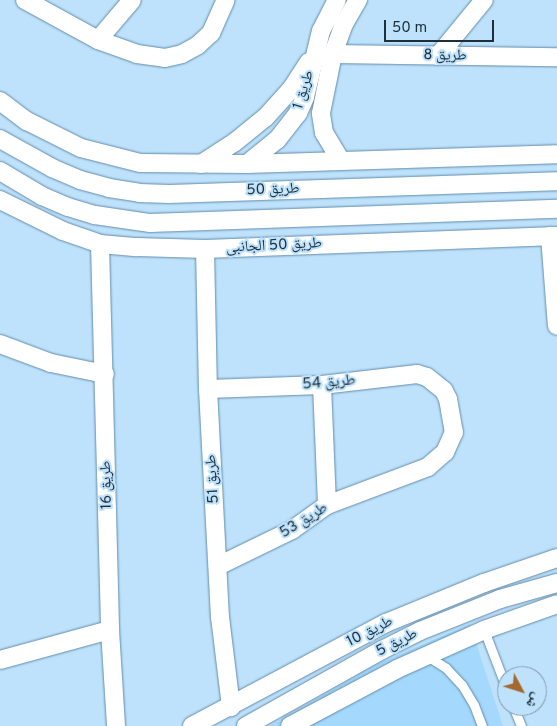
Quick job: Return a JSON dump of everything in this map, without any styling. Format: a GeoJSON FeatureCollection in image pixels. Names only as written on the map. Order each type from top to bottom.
{"type":"FeatureCollection","features":[{"type":"Feature","properties":{"kind":"street"},"geometry":{"type":"LineString","coordinates":[[25,0],[98,40],[137,54],[165,58],[182,54],[198,45],[211,32],[226,0]]}},
{"type":"Feature","properties":{"kind":"street"},"geometry":{"type":"LineString","coordinates":[[98,40],[132,0]]}},
{"type":"Feature","properties":{"kind":"street","name":"طريق 1"},"geometry":{"type":"LineString","coordinates":[[341,161],[324,133],[321,113],[333,54],[344,24],[358,0]]}},
{"type":"Feature","properties":{"kind":"street"},"geometry":{"type":"LineString","coordinates":[[438,56],[484,0]]}},
{"type":"Feature","properties":{"kind":"street","name":"طريق 1"},"geometry":{"type":"LineString","coordinates":[[247,164],[276,140],[298,113],[306,97],[314,55],[331,3]]}},
{"type":"Feature","properties":{"kind":"street","name":"طريق 8"},"geometry":{"type":"LineString","coordinates":[[333,54],[557,58]]}},
{"type":"Feature","properties":{"kind":"street"},"geometry":{"type":"LineString","coordinates":[[200,164],[235,142],[266,118],[292,88],[314,55]]}},
{"type":"Feature","properties":{"kind":"street"},"geometry":{"type":"LineString","coordinates":[[0,101],[27,121],[81,148],[140,163],[247,164],[557,154]]}},
{"type":"Feature","properties":{"kind":"street","name":"طريق 50"},"geometry":{"type":"LineString","coordinates":[[0,139],[52,168],[80,180],[109,188],[139,193],[169,194],[557,181]]}},
{"type":"Feature","properties":{"kind":"street"},"geometry":{"type":"LineString","coordinates":[[444,184],[445,157]]}},
{"type":"Feature","properties":{"kind":"street","name":"طريق 50"},"geometry":{"type":"LineString","coordinates":[[0,171],[42,196],[68,207],[95,215],[150,224],[557,209]]}},
{"type":"Feature","properties":{"kind":"street","name":"طريق 50 الجانبى"},"geometry":{"type":"LineString","coordinates":[[0,200],[63,231],[100,244],[205,249],[554,236]]}},
{"type":"Feature","properties":{"kind":"street"},"geometry":{"type":"LineString","coordinates":[[554,236],[557,326]]}},
{"type":"Feature","properties":{"kind":"street","name":"طريق 16"},"geometry":{"type":"LineString","coordinates":[[100,244],[105,374],[110,630],[116,726]]}},
{"type":"Feature","properties":{"kind":"street","name":"طريق 51"},"geometry":{"type":"LineString","coordinates":[[205,249],[208,389],[218,566],[224,662],[232,707]]}},
{"type":"Feature","properties":{"kind":"street"},"geometry":{"type":"LineString","coordinates":[[0,344],[51,363],[105,374]]}},
{"type":"Feature","properties":{"kind":"street","name":"طريق 54"},"geometry":{"type":"LineString","coordinates":[[208,389],[322,385],[417,374],[427,377],[444,392],[448,399],[454,432],[445,452]]}},
{"type":"Feature","properties":{"kind":"street"},"geometry":{"type":"LineString","coordinates":[[322,385],[327,505]]}},
{"type":"Feature","properties":{"kind":"street","name":"طريق 53"},"geometry":{"type":"LineString","coordinates":[[218,566],[292,530],[327,505],[428,467],[445,452]]}},
{"type":"Feature","properties":{"kind":"street","name":"طريق 10"},"geometry":{"type":"LineString","coordinates":[[192,726],[232,707],[386,622],[484,583],[557,558]]}},
{"type":"Feature","properties":{"kind":"street","name":"طريق 5"},"geometry":{"type":"LineString","coordinates":[[246,726],[382,650],[420,631],[500,599],[557,582]]}},
{"type":"Feature","properties":{"kind":"street","name":"طريق 5"},"geometry":{"type":"LineString","coordinates":[[290,726],[396,669],[484,630],[557,604]]}},
{"type":"Feature","properties":{"kind":"street"},"geometry":{"type":"LineString","coordinates":[[0,660],[110,630]]}},
{"type":"Feature","properties":{"kind":"lane"},"geometry":{"type":"LineString","coordinates":[[484,630],[498,666]]}},
{"type":"Feature","properties":{"kind":"lane"},"geometry":{"type":"LineString","coordinates":[[427,655],[446,668],[462,685],[474,705],[482,726]]}},
{"type":"Feature","properties":{"kind":"shaded area"},"geometry":{"type":"Polygon","coordinates":[[[470,624],[497,707],[497,716],[500,716],[503,726],[270,726],[373,666],[470,624]]]}}]}
